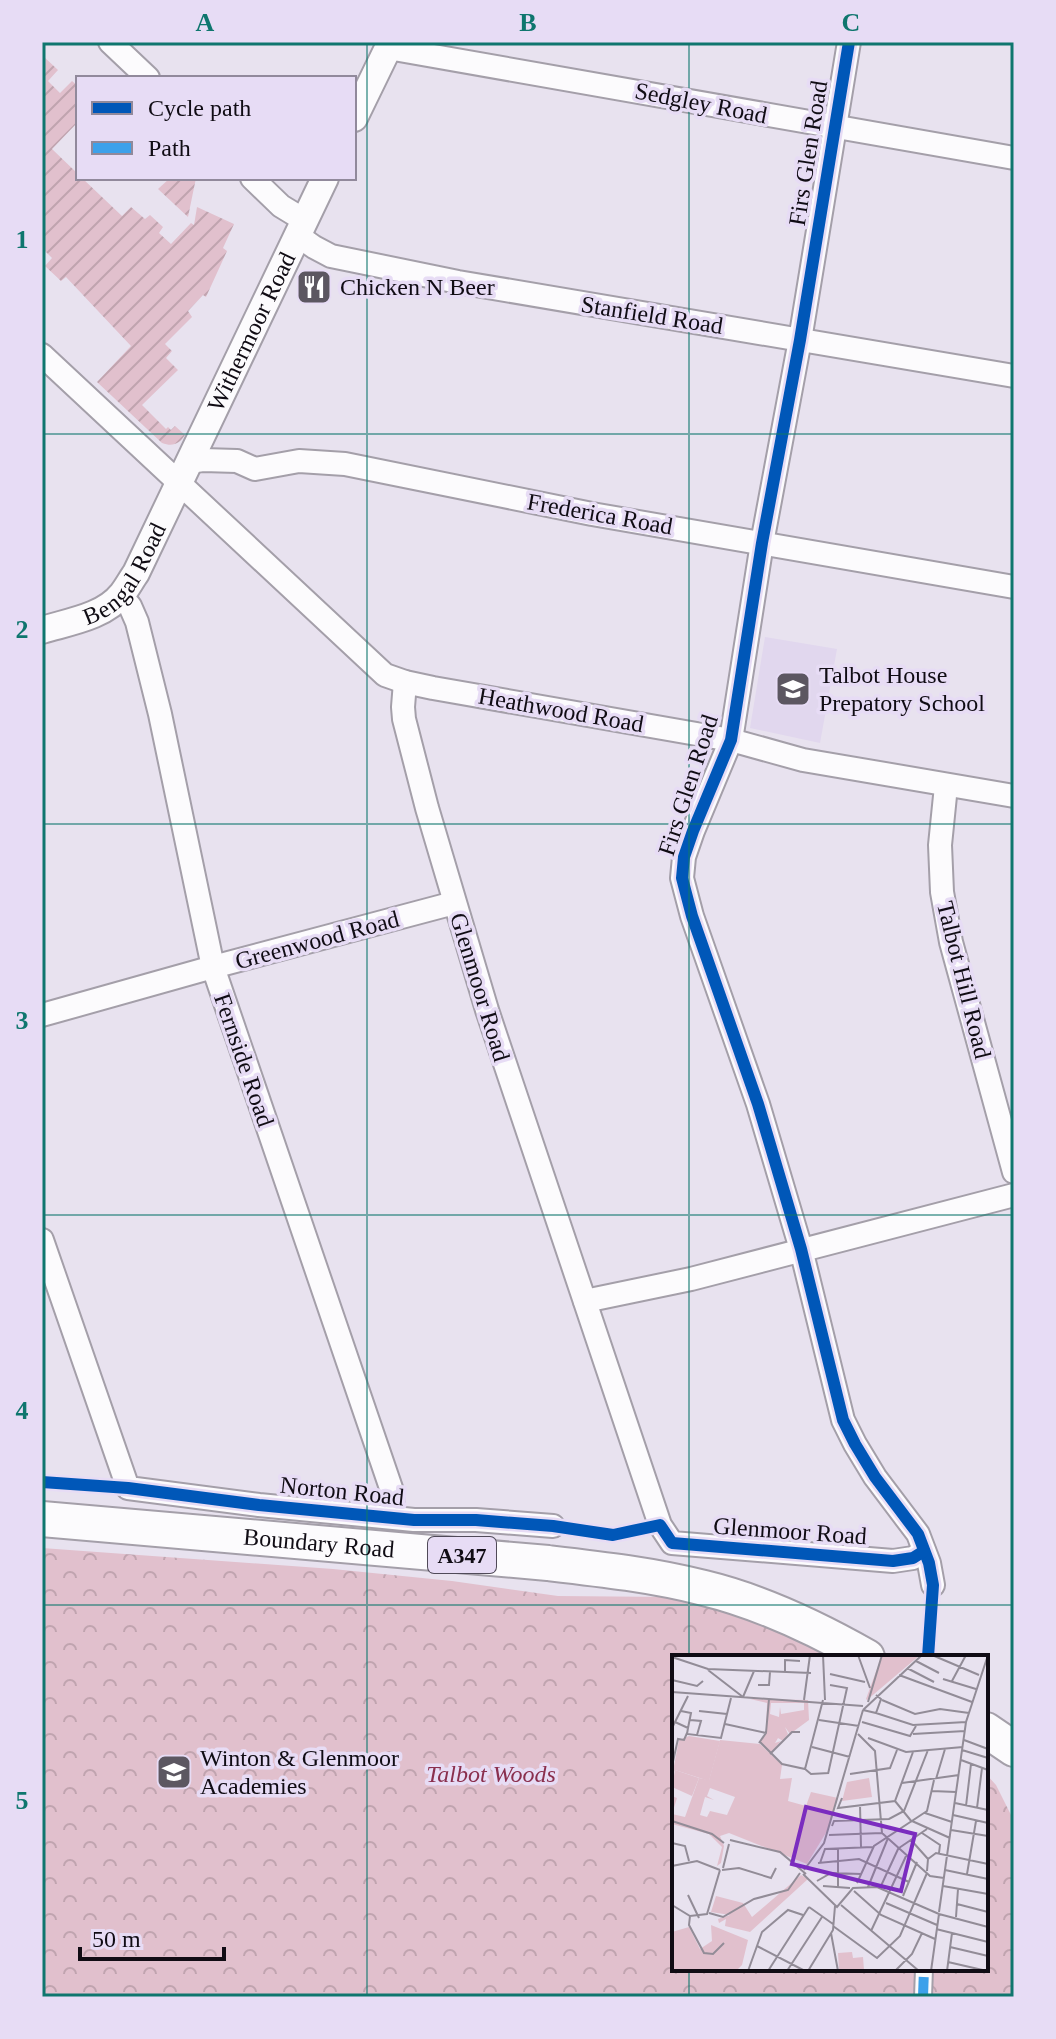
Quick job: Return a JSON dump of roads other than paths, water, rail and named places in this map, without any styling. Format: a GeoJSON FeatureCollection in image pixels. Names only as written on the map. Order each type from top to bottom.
{"type":"FeatureCollection","features":[{"type":"Feature","properties":{"kind":"main road","name":"Boundary Road"},"geometry":{"type":"LineString","coordinates":[[42,1519],[532,1561],[622,1572],[705,1588],[760,1606],[804,1624],[863,1655]]}},
{"type":"Feature","properties":{"kind":"main road"},"geometry":{"type":"LineString","coordinates":[[988,1731],[1014,1749]]}},
{"type":"Feature","properties":{"kind":"street","name":"Firs Glen Road"},"geometry":{"type":"LineString","coordinates":[[849,42],[731,740],[693,831],[684,857],[682,878],[688,905],[758,1104],[801,1249],[843,1420],[868,1466],[918,1534],[933,1585]]}},
{"type":"Feature","properties":{"kind":"street"},"geometry":{"type":"LineString","coordinates":[[113,43],[146,76]]}},
{"type":"Feature","properties":{"kind":"street","name":"Sedgley Road"},"geometry":{"type":"LineString","coordinates":[[389,45],[834,128],[1014,158]]}},
{"type":"Feature","properties":{"kind":"street"},"geometry":{"type":"LineString","coordinates":[[356,114],[389,45]]}},
{"type":"Feature","properties":{"kind":"street","name":"Stanfield Road"},"geometry":{"type":"LineString","coordinates":[[254,180],[281,206],[314,247],[331,256],[458,282],[1014,376]]}},
{"type":"Feature","properties":{"kind":"street","name":"Withermoor Road"},"geometry":{"type":"LineString","coordinates":[[184,473],[324,180]]}},
{"type":"Feature","properties":{"kind":"street","name":"Heathwood Road"},"geometry":{"type":"LineString","coordinates":[[42,355],[184,473],[385,675],[405,682],[731,740],[803,760],[1014,796]]}},
{"type":"Feature","properties":{"kind":"street","name":"Frederica Road"},"geometry":{"type":"LineString","coordinates":[[184,473],[203,460],[237,461],[255,469],[299,461],[345,464],[592,514],[1014,587]]}},
{"type":"Feature","properties":{"kind":"street","name":"Bengal Road"},"geometry":{"type":"LineString","coordinates":[[42,630],[95,613],[121,596],[136,573],[184,473]]}},
{"type":"Feature","properties":{"kind":"street","name":"Fernside Road"},"geometry":{"type":"LineString","coordinates":[[121,596],[130,606],[137,622],[157,699],[213,967],[392,1491],[393,1517]]}},
{"type":"Feature","properties":{"kind":"street","name":"Glenmoor Road"},"geometry":{"type":"LineString","coordinates":[[405,682],[404,719],[454,903],[513,1090],[660,1525],[672,1543],[893,1561],[913,1558],[924,1551]]}},
{"type":"Feature","properties":{"kind":"street","name":"Talbot Hill Road"},"geometry":{"type":"LineString","coordinates":[[946,786],[940,845],[942,892],[951,942],[1014,1172]]}},
{"type":"Feature","properties":{"kind":"street","name":"Greenwood Road"},"geometry":{"type":"LineString","coordinates":[[42,1015],[454,903]]}},
{"type":"Feature","properties":{"kind":"street"},"geometry":{"type":"LineString","coordinates":[[585,1301],[691,1279],[1014,1195]]}},
{"type":"Feature","properties":{"kind":"street","name":"Norton Road"},"geometry":{"type":"LineString","coordinates":[[42,1240],[128,1488],[414,1520],[476,1520],[553,1526]]}},
{"type":"Feature","properties":{"kind":"street"},"geometry":{"type":"LineString","coordinates":[[923,1997],[924,1971]]}},
{"type":"Feature","properties":{"kind":"place","name":"Chicken N Beer"},"geometry":{"type":"Point","coordinates":[314,287]}},
{"type":"Feature","properties":{"kind":"place","name":"Talbot House Prepatory School"},"geometry":{"type":"Point","coordinates":[793,689]}},
{"type":"Feature","properties":{"kind":"place","name":"Winton & Glenmoor Academies"},"geometry":{"type":"Point","coordinates":[174,1772]}},
{"type":"Feature","properties":{"kind":"park label","name":"Talbot Woods"},"geometry":{"type":"Point","coordinates":[491,1774]}}]}
